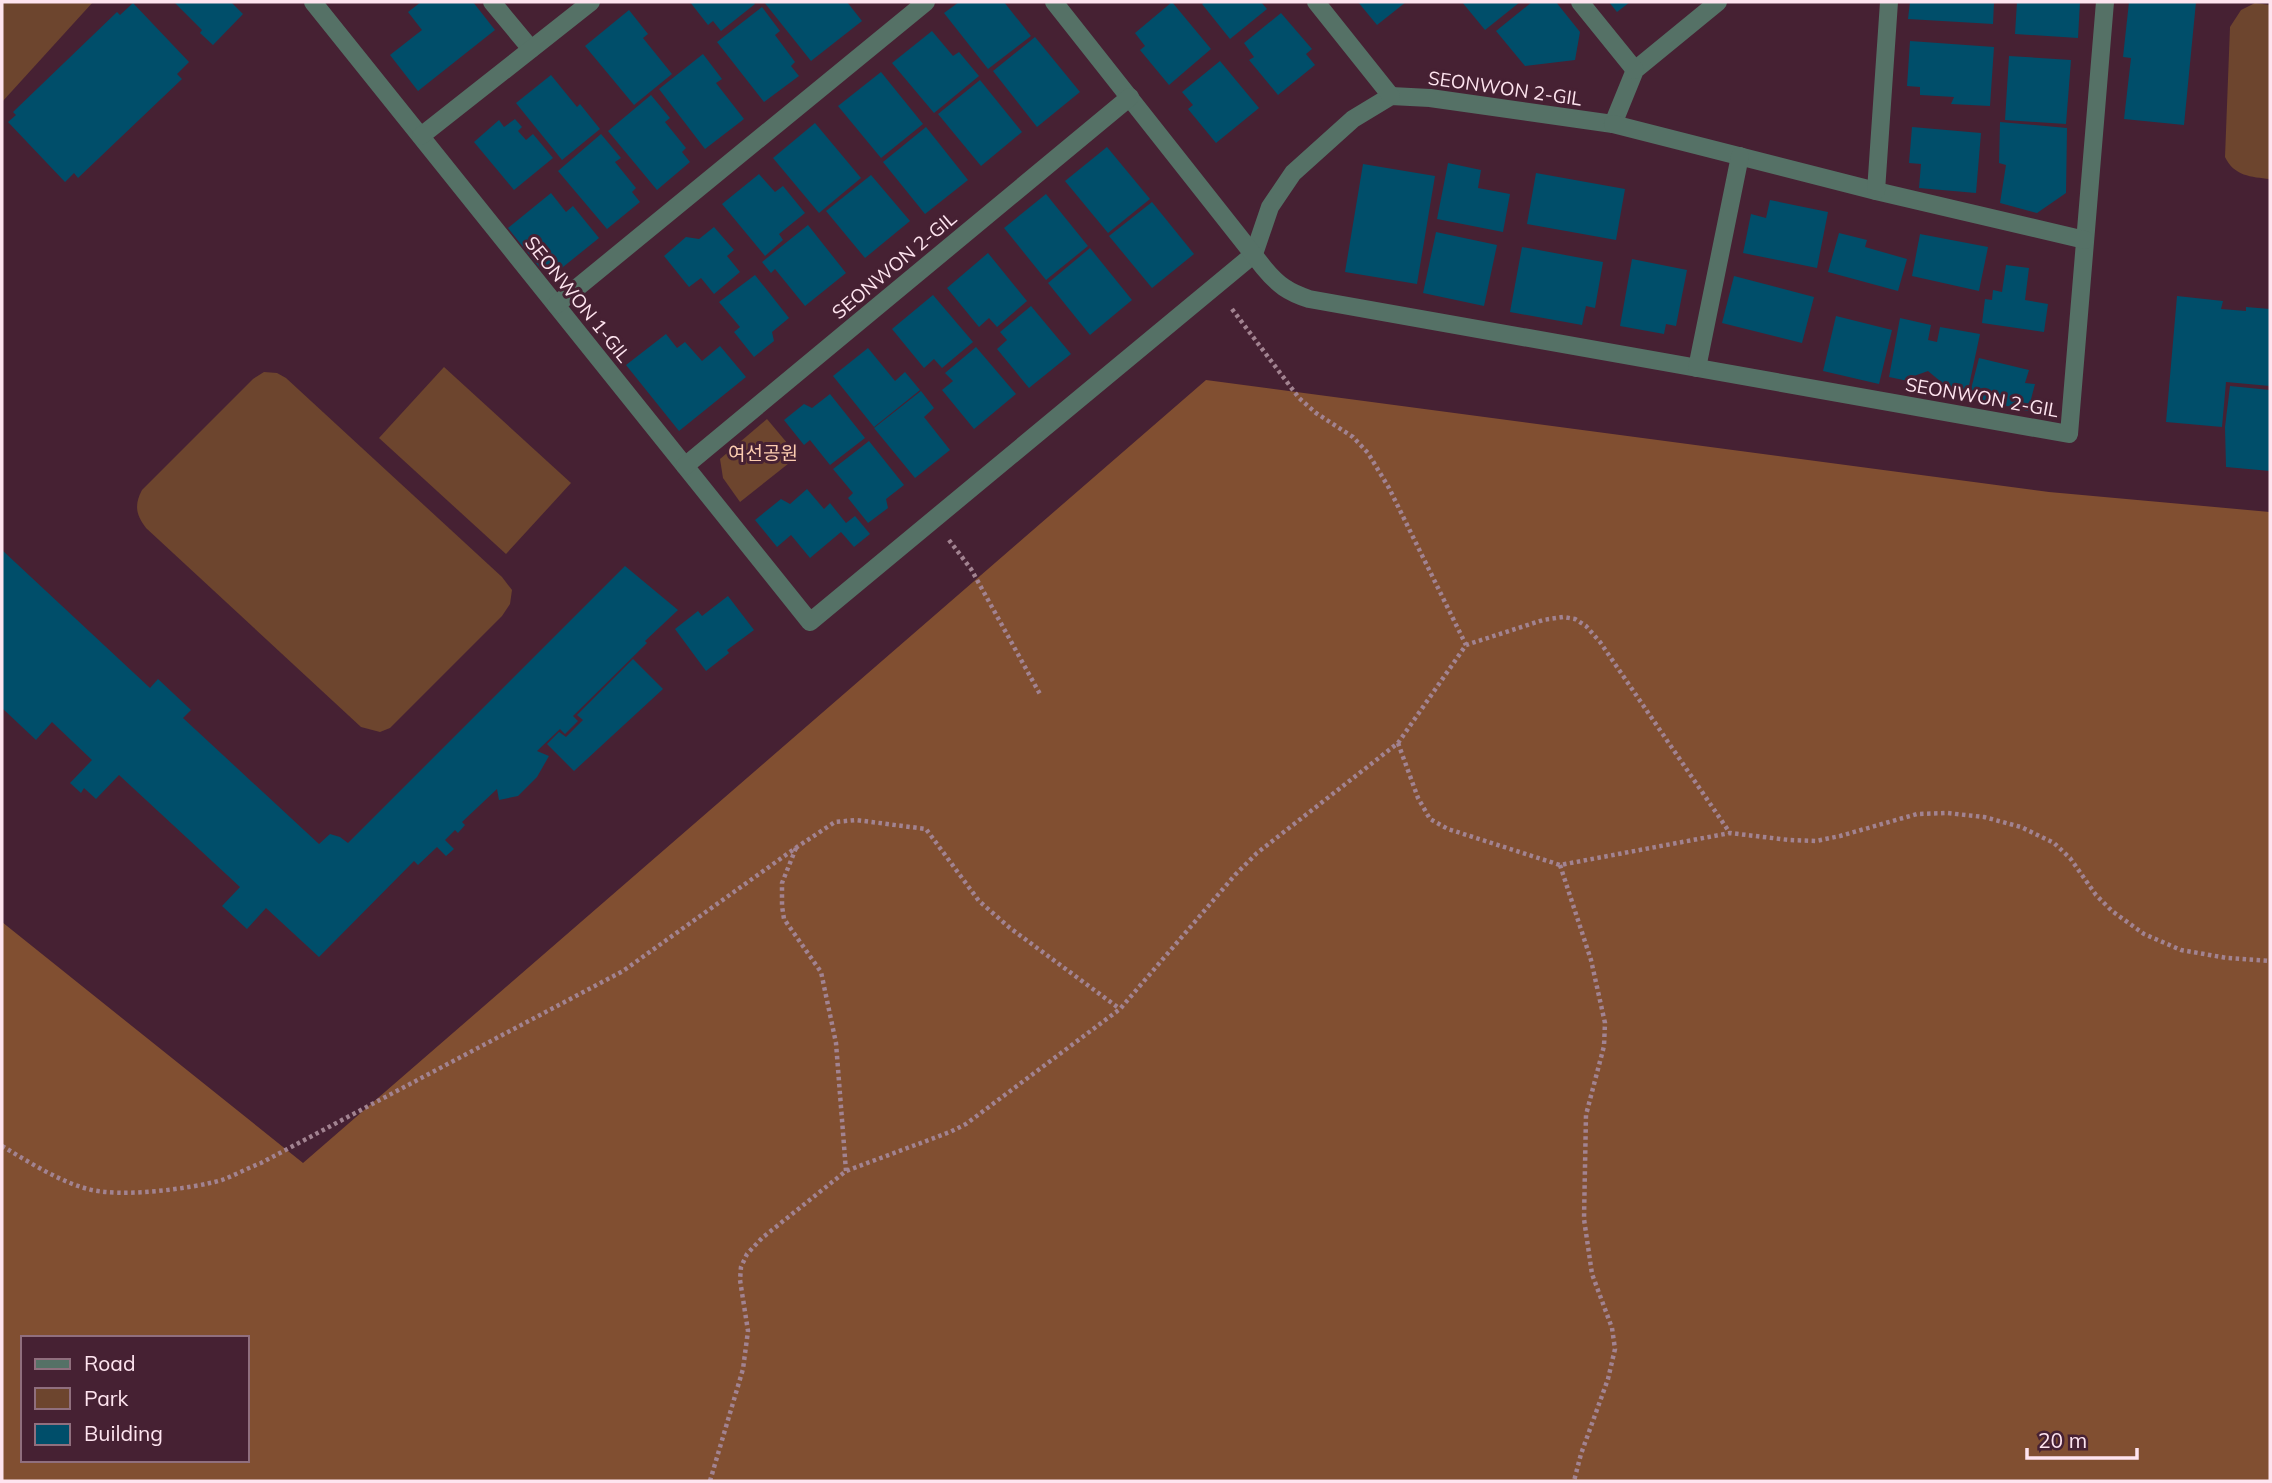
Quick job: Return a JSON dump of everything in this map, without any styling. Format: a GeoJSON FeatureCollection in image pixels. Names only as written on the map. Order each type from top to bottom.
{"type":"FeatureCollection","features":[{"type":"Feature","properties":{"kind":"street","name":"SEONWON 1-GIL"},"geometry":{"type":"LineString","coordinates":[[313,2],[810,622],[1191,306]]}},
{"type":"Feature","properties":{"kind":"street"},"geometry":{"type":"LineString","coordinates":[[492,2],[531,49]]}},
{"type":"Feature","properties":{"kind":"street"},"geometry":{"type":"LineString","coordinates":[[421,136],[591,2]]}},
{"type":"Feature","properties":{"kind":"street"},"geometry":{"type":"LineString","coordinates":[[556,305],[926,2]]}},
{"type":"Feature","properties":{"kind":"street","name":"SEONWON 2-GIL"},"geometry":{"type":"LineString","coordinates":[[1054,2],[1282,288],[1309,299],[2069,434],[2105,2]]}},
{"type":"Feature","properties":{"kind":"street"},"geometry":{"type":"LineString","coordinates":[[1191,306],[1254,254],[1270,206],[1293,173],[1353,119],[1391,96],[1316,2]]}},
{"type":"Feature","properties":{"kind":"street"},"geometry":{"type":"LineString","coordinates":[[1580,2],[1635,70]]}},
{"type":"Feature","properties":{"kind":"street"},"geometry":{"type":"LineString","coordinates":[[1613,124],[1635,70],[1718,2]]}},
{"type":"Feature","properties":{"kind":"street"},"geometry":{"type":"LineString","coordinates":[[1876,191],[1889,2]]}},
{"type":"Feature","properties":{"kind":"street","name":"SEONWON 2-GIL"},"geometry":{"type":"LineString","coordinates":[[1391,96],[1430,98],[1613,124],[1876,191],[2085,240]]}},
{"type":"Feature","properties":{"kind":"street","name":"SEONWON 2-GIL"},"geometry":{"type":"LineString","coordinates":[[685,466],[1130,97]]}},
{"type":"Feature","properties":{"kind":"street"},"geometry":{"type":"LineString","coordinates":[[1697,368],[1740,156]]}},
{"type":"Feature","properties":{"kind":"path"},"geometry":{"type":"LineString","coordinates":[[1191,306],[1230,305],[1299,398],[1353,437],[1368,453],[1389,488],[1466,645]]}},
{"type":"Feature","properties":{"kind":"path"},"geometry":{"type":"LineString","coordinates":[[971,569],[1041,696]]}},
{"type":"Feature","properties":{"kind":"path"},"geometry":{"type":"LineString","coordinates":[[710,1481],[743,1369],[748,1331],[740,1280],[741,1266],[747,1254],[762,1238],[846,1171],[966,1124],[1120,1009],[1257,853],[1398,743],[1466,645],[1543,620],[1563,617],[1575,619],[1586,626],[1600,642],[1730,834]]}},
{"type":"Feature","properties":{"kind":"path"},"geometry":{"type":"LineString","coordinates":[[1398,743],[1418,798],[1430,820],[1448,830],[1560,865],[1730,834],[1816,841],[1917,814],[1947,813],[1984,817],[2021,827],[2054,842],[2070,858],[2096,895],[2112,911],[2144,934],[2180,950],[2227,958],[2270,961]]}},
{"type":"Feature","properties":{"kind":"path"},"geometry":{"type":"LineString","coordinates":[[2,1146],[51,1174],[89,1190],[136,1192],[201,1185],[224,1179],[261,1163],[623,971],[796,847],[835,822],[843,820],[926,829],[979,901],[1010,929],[1120,1009]]}},
{"type":"Feature","properties":{"kind":"path"},"geometry":{"type":"LineString","coordinates":[[796,847],[782,883],[784,919],[821,972],[835,1042],[846,1171]]}},
{"type":"Feature","properties":{"kind":"path"},"geometry":{"type":"LineString","coordinates":[[1560,865],[1591,960],[1605,1023],[1604,1046],[1586,1115],[1584,1219],[1592,1274],[1612,1328],[1615,1349],[1608,1379],[1574,1481]]}},
{"type":"Feature","properties":{"kind":"green space"},"geometry":{"type":"Polygon","coordinates":[[[2,2],[93,2],[2,102],[2,2]]]}},
{"type":"Feature","properties":{"kind":"green space"},"geometry":{"type":"Polygon","coordinates":[[[2255,3],[2270,5],[2270,179],[2238,172],[2225,157],[2230,27],[2241,10],[2255,3]]]}},
{"type":"Feature","properties":{"kind":"green space"},"geometry":{"type":"Polygon","coordinates":[[[444,367],[571,483],[506,554],[379,438],[444,367]]]}},
{"type":"Feature","properties":{"kind":"green space"},"geometry":{"type":"Polygon","coordinates":[[[264,372],[277,373],[286,378],[502,577],[512,590],[510,604],[502,616],[390,728],[380,732],[361,727],[146,528],[138,514],[137,505],[142,490],[253,379],[264,372]]]}},
{"type":"Feature","properties":{"kind":"green space","name":"여선공원"},"geometry":{"type":"Polygon","coordinates":[[[767,419],[798,456],[740,502],[723,478],[720,459],[767,419]]]}},
{"type":"Feature","properties":{"kind":"shaded area"},"geometry":{"type":"Polygon","coordinates":[[[1206,380],[2049,492],[2270,512],[2270,1481],[2,1481],[2,922],[303,1163],[1206,380]]]}},
{"type":"Feature","properties":{"kind":"building"},"geometry":{"type":"Polygon","coordinates":[[[231,2],[243,14],[213,45],[200,33],[202,30],[175,3],[231,2]]]}},
{"type":"Feature","properties":{"kind":"building"},"geometry":{"type":"Polygon","coordinates":[[[421,2],[473,2],[495,30],[418,91],[390,55],[422,30],[408,12],[421,2]]]}},
{"type":"Feature","properties":{"kind":"building"},"geometry":{"type":"Polygon","coordinates":[[[690,2],[755,4],[721,31],[713,21],[708,25],[690,2]]]}},
{"type":"Feature","properties":{"kind":"building"},"geometry":{"type":"Polygon","coordinates":[[[764,2],[847,2],[862,21],[811,61],[764,2]]]}},
{"type":"Feature","properties":{"kind":"building"},"geometry":{"type":"Polygon","coordinates":[[[959,2],[1004,2],[1031,36],[988,69],[944,13],[959,2]]]}},
{"type":"Feature","properties":{"kind":"building"},"geometry":{"type":"Polygon","coordinates":[[[1172,2],[1211,49],[1169,85],[1140,50],[1145,46],[1135,33],[1172,2]]]}},
{"type":"Feature","properties":{"kind":"building"},"geometry":{"type":"Polygon","coordinates":[[[1261,2],[1267,9],[1230,39],[1202,4],[1261,2]]]}},
{"type":"Feature","properties":{"kind":"building"},"geometry":{"type":"Polygon","coordinates":[[[1358,2],[1406,2],[1377,25],[1358,2]]]}},
{"type":"Feature","properties":{"kind":"building"},"geometry":{"type":"Polygon","coordinates":[[[1462,2],[1520,2],[1485,30],[1462,2]]]}},
{"type":"Feature","properties":{"kind":"building"},"geometry":{"type":"Polygon","coordinates":[[[1532,2],[1556,2],[1580,32],[1575,60],[1525,66],[1496,31],[1532,2]]]}},
{"type":"Feature","properties":{"kind":"building"},"geometry":{"type":"Polygon","coordinates":[[[1609,2],[1630,2],[1617,12],[1609,2]]]}},
{"type":"Feature","properties":{"kind":"building"},"geometry":{"type":"Polygon","coordinates":[[[1910,2],[1994,2],[1993,24],[1908,19],[1910,2]]]}},
{"type":"Feature","properties":{"kind":"building"},"geometry":{"type":"Polygon","coordinates":[[[2017,2],[2080,2],[2078,38],[2015,34],[2017,2]]]}},
{"type":"Feature","properties":{"kind":"building"},"geometry":{"type":"Polygon","coordinates":[[[2129,2],[2196,2],[2184,125],[2124,119],[2131,58],[2123,57],[2129,2]]]}},
{"type":"Feature","properties":{"kind":"building"},"geometry":{"type":"Polygon","coordinates":[[[133,3],[189,62],[177,74],[182,79],[78,178],[74,173],[65,182],[8,122],[16,115],[13,112],[117,12],[120,15],[133,3]]]}},
{"type":"Feature","properties":{"kind":"building"},"geometry":{"type":"Polygon","coordinates":[[[762,7],[780,31],[775,35],[795,62],[791,66],[799,76],[764,102],[717,42],[762,7]]]}},
{"type":"Feature","properties":{"kind":"building"},"geometry":{"type":"Polygon","coordinates":[[[629,10],[648,34],[643,38],[672,74],[634,105],[585,46],[629,10]]]}},
{"type":"Feature","properties":{"kind":"building"},"geometry":{"type":"Polygon","coordinates":[[[1281,13],[1312,49],[1306,54],[1315,65],[1278,95],[1249,60],[1254,57],[1244,43],[1281,13]]]}},
{"type":"Feature","properties":{"kind":"building"},"geometry":{"type":"Polygon","coordinates":[[[932,31],[953,56],[959,52],[979,76],[934,113],[892,63],[932,31]]]}},
{"type":"Feature","properties":{"kind":"building"},"geometry":{"type":"Polygon","coordinates":[[[1035,37],[1080,92],[1037,127],[993,71],[1035,37]]]}},
{"type":"Feature","properties":{"kind":"building"},"geometry":{"type":"Polygon","coordinates":[[[1910,41],[1994,47],[1990,106],[1951,104],[1954,97],[1920,95],[1920,87],[1907,86],[1910,41]]]}},
{"type":"Feature","properties":{"kind":"building"},"geometry":{"type":"Polygon","coordinates":[[[703,54],[722,79],[716,83],[744,119],[705,149],[659,89],[703,54]]]}},
{"type":"Feature","properties":{"kind":"building"},"geometry":{"type":"Polygon","coordinates":[[[2009,56],[2071,60],[2066,124],[2005,120],[2009,56]]]}},
{"type":"Feature","properties":{"kind":"building"},"geometry":{"type":"Polygon","coordinates":[[[1220,61],[1259,108],[1216,143],[1188,109],[1193,105],[1182,92],[1220,61]]]}},
{"type":"Feature","properties":{"kind":"building"},"geometry":{"type":"Polygon","coordinates":[[[881,72],[923,124],[881,158],[838,106],[881,72]]]}},
{"type":"Feature","properties":{"kind":"building"},"geometry":{"type":"Polygon","coordinates":[[[551,75],[577,107],[580,104],[600,129],[562,160],[516,103],[551,75]]]}},
{"type":"Feature","properties":{"kind":"building"},"geometry":{"type":"Polygon","coordinates":[[[980,80],[1022,132],[981,166],[938,114],[980,80]]]}},
{"type":"Feature","properties":{"kind":"building"},"geometry":{"type":"Polygon","coordinates":[[[651,95],[670,118],[665,122],[686,148],[682,152],[690,162],[657,190],[608,131],[651,95]]]}},
{"type":"Feature","properties":{"kind":"building"},"geometry":{"type":"Polygon","coordinates":[[[515,119],[522,127],[518,131],[526,140],[533,134],[553,158],[514,190],[474,142],[499,120],[504,127],[515,119]]]}},
{"type":"Feature","properties":{"kind":"building"},"geometry":{"type":"Polygon","coordinates":[[[2000,122],[2067,128],[2066,193],[2037,213],[2000,203],[2006,165],[1999,163],[2000,122]]]}},
{"type":"Feature","properties":{"kind":"building"},"geometry":{"type":"Polygon","coordinates":[[[815,123],[861,178],[819,213],[773,158],[815,123]]]}},
{"type":"Feature","properties":{"kind":"building"},"geometry":{"type":"Polygon","coordinates":[[[926,127],[968,180],[925,214],[883,162],[926,127]]]}},
{"type":"Feature","properties":{"kind":"building"},"geometry":{"type":"Polygon","coordinates":[[[1912,127],[1981,133],[1976,193],[1919,188],[1921,164],[1909,163],[1912,127]]]}},
{"type":"Feature","properties":{"kind":"building"},"geometry":{"type":"Polygon","coordinates":[[[601,134],[621,158],[615,162],[636,188],[632,192],[640,202],[607,229],[558,171],[601,134]]]}},
{"type":"Feature","properties":{"kind":"building"},"geometry":{"type":"Polygon","coordinates":[[[1107,147],[1150,199],[1108,233],[1065,181],[1107,147]]]}},
{"type":"Feature","properties":{"kind":"building"},"geometry":{"type":"Polygon","coordinates":[[[1448,163],[1481,170],[1478,188],[1510,194],[1503,232],[1437,219],[1448,163]]]}},
{"type":"Feature","properties":{"kind":"building"},"geometry":{"type":"Polygon","coordinates":[[[1363,164],[1435,176],[1417,284],[1345,272],[1363,164]]]}},
{"type":"Feature","properties":{"kind":"building"},"geometry":{"type":"Polygon","coordinates":[[[1536,173],[1625,189],[1616,240],[1527,224],[1536,173]]]}},
{"type":"Feature","properties":{"kind":"building"},"geometry":{"type":"Polygon","coordinates":[[[759,174],[775,192],[783,186],[805,213],[779,234],[783,240],[765,256],[722,204],[759,174]]]}},
{"type":"Feature","properties":{"kind":"building"},"geometry":{"type":"Polygon","coordinates":[[[871,175],[910,221],[865,258],[826,211],[871,175]]]}},
{"type":"Feature","properties":{"kind":"building"},"geometry":{"type":"Polygon","coordinates":[[[551,193],[566,212],[573,206],[599,238],[558,271],[540,268],[508,228],[551,193]]]}},
{"type":"Feature","properties":{"kind":"building"},"geometry":{"type":"Polygon","coordinates":[[[1046,194],[1088,246],[1046,280],[1004,228],[1046,194]]]}},
{"type":"Feature","properties":{"kind":"building"},"geometry":{"type":"Polygon","coordinates":[[[1770,200],[1828,212],[1817,268],[1743,253],[1751,214],[1766,218],[1770,200]]]}},
{"type":"Feature","properties":{"kind":"building"},"geometry":{"type":"Polygon","coordinates":[[[1152,202],[1194,254],[1152,288],[1109,236],[1152,202]]]}},
{"type":"Feature","properties":{"kind":"building"},"geometry":{"type":"Polygon","coordinates":[[[808,225],[846,273],[805,306],[775,269],[771,273],[762,262],[808,225]]]}},
{"type":"Feature","properties":{"kind":"building"},"geometry":{"type":"Polygon","coordinates":[[[714,227],[734,250],[727,256],[740,272],[714,294],[701,278],[689,287],[664,256],[686,237],[699,239],[714,227]]]}},
{"type":"Feature","properties":{"kind":"building"},"geometry":{"type":"Polygon","coordinates":[[[1436,232],[1497,245],[1484,306],[1423,293],[1436,232]]]}},
{"type":"Feature","properties":{"kind":"building"},"geometry":{"type":"Polygon","coordinates":[[[1839,233],[1867,240],[1865,247],[1907,259],[1898,291],[1828,272],[1839,233]]]}},
{"type":"Feature","properties":{"kind":"building"},"geometry":{"type":"Polygon","coordinates":[[[1920,234],[1988,247],[1979,291],[1912,276],[1920,234]]]}},
{"type":"Feature","properties":{"kind":"building"},"geometry":{"type":"Polygon","coordinates":[[[1522,247],[1603,262],[1595,308],[1586,306],[1582,325],[1510,312],[1522,247]]]}},
{"type":"Feature","properties":{"kind":"building"},"geometry":{"type":"Polygon","coordinates":[[[1090,248],[1132,300],[1090,335],[1048,283],[1090,248]]]}},
{"type":"Feature","properties":{"kind":"building"},"geometry":{"type":"Polygon","coordinates":[[[988,253],[1027,301],[997,327],[989,318],[979,327],[947,288],[988,253]]]}},
{"type":"Feature","properties":{"kind":"building"},"geometry":{"type":"Polygon","coordinates":[[[1632,259],[1687,270],[1676,326],[1666,324],[1664,334],[1620,326],[1632,259]]]}},
{"type":"Feature","properties":{"kind":"building"},"geometry":{"type":"Polygon","coordinates":[[[2006,265],[2029,268],[2025,300],[2048,304],[2044,332],[1982,323],[1985,299],[1992,300],[1993,290],[2002,292],[2006,265]]]}},
{"type":"Feature","properties":{"kind":"building"},"geometry":{"type":"Polygon","coordinates":[[[755,275],[789,318],[772,332],[774,341],[754,357],[734,332],[740,327],[719,302],[755,275]]]}},
{"type":"Feature","properties":{"kind":"building"},"geometry":{"type":"Polygon","coordinates":[[[1734,276],[1814,297],[1802,343],[1722,323],[1734,276]]]}},
{"type":"Feature","properties":{"kind":"building"},"geometry":{"type":"Polygon","coordinates":[[[933,295],[973,342],[942,368],[934,359],[924,368],[892,329],[933,295]]]}},
{"type":"Feature","properties":{"kind":"building"},"geometry":{"type":"Polygon","coordinates":[[[2177,296],[2223,301],[2221,309],[2270,309],[2270,386],[2226,382],[2222,427],[2166,422],[2177,296]]]}},
{"type":"Feature","properties":{"kind":"building"},"geometry":{"type":"Polygon","coordinates":[[[1031,306],[1071,354],[1029,388],[997,349],[1007,340],[1000,332],[1031,306]]]}},
{"type":"Feature","properties":{"kind":"building"},"geometry":{"type":"Polygon","coordinates":[[[1836,316],[1892,330],[1879,384],[1823,371],[1836,316]]]}},
{"type":"Feature","properties":{"kind":"building"},"geometry":{"type":"Polygon","coordinates":[[[1900,318],[1931,325],[1928,340],[1937,342],[1940,327],[1980,334],[1967,395],[1938,389],[1940,381],[1928,371],[1914,376],[1913,382],[1889,377],[1900,318]]]}},
{"type":"Feature","properties":{"kind":"building"},"geometry":{"type":"Polygon","coordinates":[[[666,334],[677,348],[685,342],[702,361],[720,346],[746,377],[679,431],[626,365],[666,334]]]}},
{"type":"Feature","properties":{"kind":"building"},"geometry":{"type":"Polygon","coordinates":[[[976,347],[1016,394],[974,429],[942,390],[953,381],[945,373],[976,347]]]}},
{"type":"Feature","properties":{"kind":"building"},"geometry":{"type":"Polygon","coordinates":[[[868,348],[895,381],[905,372],[920,390],[874,427],[833,376],[868,348]]]}},
{"type":"Feature","properties":{"kind":"building"},"geometry":{"type":"Polygon","coordinates":[[[1979,358],[2029,370],[2025,383],[2035,384],[2028,411],[1969,397],[1979,358]]]}},
{"type":"Feature","properties":{"kind":"building"},"geometry":{"type":"Polygon","coordinates":[[[2230,386],[2270,390],[2270,471],[2226,467],[2225,427],[2230,386]]]}},
{"type":"Feature","properties":{"kind":"building"},"geometry":{"type":"Polygon","coordinates":[[[921,391],[934,408],[924,417],[950,450],[915,478],[874,428],[921,391]]]}},
{"type":"Feature","properties":{"kind":"building"},"geometry":{"type":"Polygon","coordinates":[[[830,394],[865,438],[830,465],[810,440],[804,445],[784,420],[804,404],[812,408],[830,394]]]}},
{"type":"Feature","properties":{"kind":"building"},"geometry":{"type":"Polygon","coordinates":[[[869,441],[904,485],[886,499],[888,508],[868,523],[848,498],[853,493],[833,469],[869,441]]]}},
{"type":"Feature","properties":{"kind":"building"},"geometry":{"type":"Polygon","coordinates":[[[807,489],[824,509],[830,503],[846,523],[855,516],[870,534],[854,547],[841,532],[810,558],[791,535],[777,547],[755,520],[781,499],[790,504],[807,489]]]}},
{"type":"Feature","properties":{"kind":"building"},"geometry":{"type":"Polygon","coordinates":[[[2,550],[150,688],[158,679],[191,710],[183,718],[319,844],[330,834],[348,843],[625,566],[678,610],[573,716],[578,721],[565,734],[560,729],[537,751],[549,756],[537,777],[518,796],[499,800],[497,789],[462,822],[465,825],[458,833],[455,830],[445,840],[454,849],[446,856],[437,847],[418,865],[414,861],[319,957],[266,908],[247,929],[222,906],[240,887],[119,775],[96,799],[84,788],[81,793],[70,783],[92,760],[52,722],[36,740],[2,708],[2,550]]]}},
{"type":"Feature","properties":{"kind":"building"},"geometry":{"type":"Polygon","coordinates":[[[728,596],[754,630],[727,650],[729,653],[706,671],[675,629],[698,611],[702,616],[728,596]]]}},
{"type":"Feature","properties":{"kind":"building"},"geometry":{"type":"Polygon","coordinates":[[[633,659],[663,689],[574,771],[547,744],[559,732],[566,737],[583,720],[577,715],[633,659]]]}}]}
